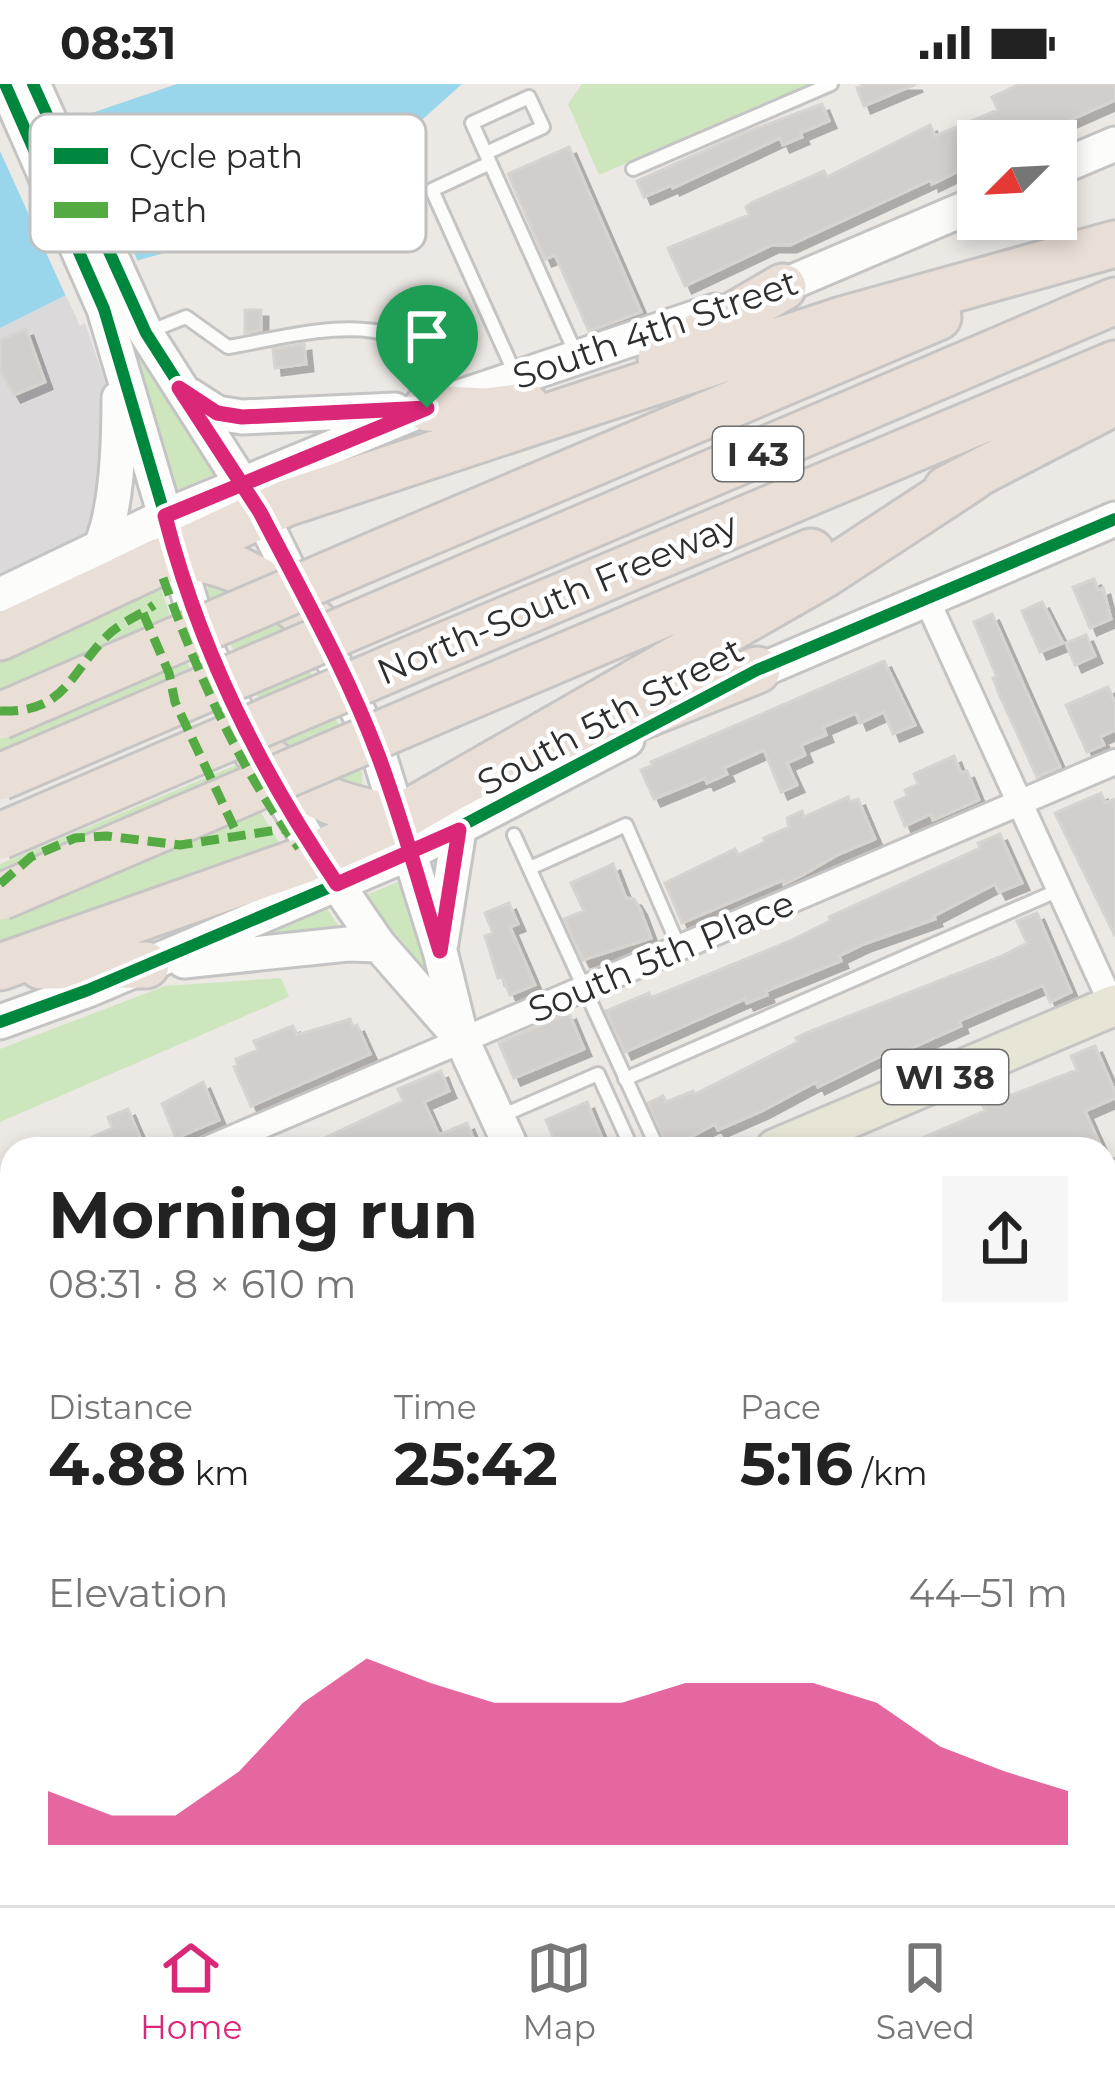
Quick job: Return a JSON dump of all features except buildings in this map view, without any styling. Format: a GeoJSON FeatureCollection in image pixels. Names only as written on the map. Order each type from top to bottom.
{"type":"FeatureCollection","features":[{"type":"Feature","properties":{"kind":"highway"},"geometry":{"type":"LineString","coordinates":[[0,637],[58,609],[170,536],[251,498],[621,391],[842,320],[1097,250]]}},
{"type":"Feature","properties":{"kind":"highway"},"geometry":{"type":"LineString","coordinates":[[0,716],[1097,250]]}},
{"type":"Feature","properties":{"kind":"highway"},"geometry":{"type":"LineString","coordinates":[[439,404],[486,411],[621,391],[659,360],[783,287]]}},
{"type":"Feature","properties":{"kind":"highway","name":"North-South Freeway"},"geometry":{"type":"LineString","coordinates":[[0,777],[1115,301]]}},
{"type":"Feature","properties":{"kind":"highway","name":"North-South Freeway"},"geometry":{"type":"LineString","coordinates":[[0,836],[1115,364]]}},
{"type":"Feature","properties":{"kind":"highway"},"geometry":{"type":"LineString","coordinates":[[0,898],[813,551],[973,477],[1115,402]]}},
{"type":"Feature","properties":{"kind":"highway"},"geometry":{"type":"LineString","coordinates":[[1,967],[327,869],[405,836],[475,778],[825,574],[973,477]]}},
{"type":"Feature","properties":{"kind":"highway"},"geometry":{"type":"LineString","coordinates":[[170,536],[265,581],[318,626]]}},
{"type":"Feature","properties":{"kind":"highway"},"geometry":{"type":"LineString","coordinates":[[475,778],[757,670]]}},
{"type":"Feature","properties":{"kind":"highway"},"geometry":{"type":"LineString","coordinates":[[255,749],[296,786],[405,836]]}},
{"type":"Feature","properties":{"kind":"highway"},"geometry":{"type":"LineString","coordinates":[[459,830],[475,778]]}},
{"type":"Feature","properties":{"kind":"highway"},"geometry":{"type":"LineString","coordinates":[[1,967],[146,965]]}},
{"type":"Feature","properties":{"kind":"main road"},"geometry":{"type":"LineString","coordinates":[[15,87],[30,119]]}},
{"type":"Feature","properties":{"kind":"main road"},"geometry":{"type":"LineString","coordinates":[[1077,161],[1115,144]]}},
{"type":"Feature","properties":{"kind":"main road","name":"South 4th Street"},"geometry":{"type":"LineString","coordinates":[[251,498],[439,404],[783,287],[957,212]]}},
{"type":"Feature","properties":{"kind":"main road"},"geometry":{"type":"LineString","coordinates":[[92,252],[115,300],[146,333],[251,498],[318,626],[377,752],[440,951],[462,1040],[505,1133]]}},
{"type":"Feature","properties":{"kind":"main road"},"geometry":{"type":"LineString","coordinates":[[58,609],[102,547],[119,437],[115,300]]}},
{"type":"Feature","properties":{"kind":"main road"},"geometry":{"type":"LineString","coordinates":[[118,354],[201,637],[255,749],[327,869],[380,945],[462,1040]]}},
{"type":"Feature","properties":{"kind":"main road"},"geometry":{"type":"LineString","coordinates":[[179,388],[217,413],[242,417],[439,404]]}},
{"type":"Feature","properties":{"kind":"main road","name":"South 5th Street"},"geometry":{"type":"LineString","coordinates":[[405,836],[459,830],[757,670],[1115,519]]}},
{"type":"Feature","properties":{"kind":"main road"},"geometry":{"type":"LineString","coordinates":[[0,595],[102,547],[170,536]]}},
{"type":"Feature","properties":{"kind":"main road"},"geometry":{"type":"LineString","coordinates":[[440,951],[459,830]]}},
{"type":"Feature","properties":{"kind":"main road"},"geometry":{"type":"LineString","coordinates":[[0,1022],[146,965],[327,869]]}},
{"type":"Feature","properties":{"kind":"main road"},"geometry":{"type":"LineString","coordinates":[[146,965],[348,944],[380,945]]}},
{"type":"Feature","properties":{"kind":"main road","name":"WI 38"},"geometry":{"type":"LineString","coordinates":[[816,1137],[1114,1007]]}},
{"type":"Feature","properties":{"kind":"street"},"geometry":{"type":"LineString","coordinates":[[926,598],[1114,1007]]}},
{"type":"Feature","properties":{"kind":"street","name":"South 5th Place"},"geometry":{"type":"LineString","coordinates":[[235,1137],[1115,762]]}},
{"type":"Feature","properties":{"kind":"lane"},"geometry":{"type":"LineString","coordinates":[[633,169],[831,84]]}},
{"type":"Feature","properties":{"kind":"lane"},"geometry":{"type":"LineString","coordinates":[[517,377],[432,190],[488,158],[543,127],[529,97],[472,123],[488,158],[577,357]]}},
{"type":"Feature","properties":{"kind":"lane"},"geometry":{"type":"LineString","coordinates":[[146,333],[186,317],[228,347],[373,327],[418,350],[445,379],[439,404]]}},
{"type":"Feature","properties":{"kind":"lane"},"geometry":{"type":"LineString","coordinates":[[530,868],[626,825],[680,948]]}},
{"type":"Feature","properties":{"kind":"lane"},"geometry":{"type":"LineString","coordinates":[[514,835],[652,1137]]}},
{"type":"Feature","properties":{"kind":"lane"},"geometry":{"type":"LineString","coordinates":[[625,1079],[1059,890]]}},
{"type":"Feature","properties":{"kind":"lane"},"geometry":{"type":"LineString","coordinates":[[505,1133],[598,1074],[627,1137]]}},
{"type":"Feature","properties":{"kind":"shaded area"},"geometry":{"type":"Polygon","coordinates":[[[66,295],[80,326],[85,323],[106,384],[94,527],[86,537],[0,582],[0,328],[66,295]]]}},
{"type":"Feature","properties":{"kind":"green space"},"geometry":{"type":"Polygon","coordinates":[[[582,84],[810,84],[599,175],[568,104],[582,84]]]}},
{"type":"Feature","properties":{"kind":"green space"},"geometry":{"type":"Polygon","coordinates":[[[131,341],[215,474],[177,490],[131,341]]]}},
{"type":"Feature","properties":{"kind":"green space"},"geometry":{"type":"Polygon","coordinates":[[[207,577],[282,619],[356,757],[362,773],[362,800],[286,752],[208,600],[207,577]]]}},
{"type":"Feature","properties":{"kind":"green space"},"geometry":{"type":"Polygon","coordinates":[[[158,580],[175,630],[0,704],[0,657],[158,580]]]}},
{"type":"Feature","properties":{"kind":"green space"},"geometry":{"type":"Polygon","coordinates":[[[183,652],[190,668],[0,750],[0,729],[183,652]]]}},
{"type":"Feature","properties":{"kind":"green space"},"geometry":{"type":"Polygon","coordinates":[[[236,765],[244,782],[0,886],[0,864],[236,765]]]}},
{"type":"Feature","properties":{"kind":"green space"},"geometry":{"type":"Polygon","coordinates":[[[255,803],[287,855],[0,954],[0,912],[255,803]]]}},
{"type":"Feature","properties":{"kind":"green space"},"geometry":{"type":"Polygon","coordinates":[[[400,881],[433,991],[430,992],[366,895],[400,881]]]}},
{"type":"Feature","properties":{"kind":"green space"},"geometry":{"type":"Polygon","coordinates":[[[325,906],[342,931],[257,938],[261,934],[325,906]]]}},
{"type":"Feature","properties":{"kind":"green space"},"geometry":{"type":"Polygon","coordinates":[[[281,978],[289,997],[0,1122],[0,1049],[165,986],[281,978]]]}},
{"type":"Feature","properties":{"kind":"water"},"geometry":{"type":"Polygon","coordinates":[[[177,84],[462,84],[426,116],[89,114],[177,84]]]}},
{"type":"Feature","properties":{"kind":"water"},"geometry":{"type":"Polygon","coordinates":[[[30,130],[30,252],[168,252],[100,271],[66,295],[0,328],[0,137],[30,130]]]}},
{"type":"Feature","properties":{"kind":"pier"},"geometry":{"type":"Polygon","coordinates":[[[30,123],[30,217],[0,151],[0,131],[30,123]]]}},
{"type":"Feature","properties":{"kind":"pier"},"geometry":{"type":"Polygon","coordinates":[[[46,252],[134,252],[140,266],[102,276],[68,301],[46,252]]]}},
{"type":"Feature","properties":{"kind":"marked path"},"geometry":{"type":"LineString","coordinates":[[163,578],[221,718],[299,848]]}},
{"type":"Feature","properties":{"kind":"marked path"},"geometry":{"type":"LineString","coordinates":[[0,711],[39,706],[52,698],[111,632],[154,605]]}},
{"type":"Feature","properties":{"kind":"marked path"},"geometry":{"type":"LineString","coordinates":[[143,613],[169,673],[175,702],[238,836]]}},
{"type":"Feature","properties":{"kind":"marked path"},"geometry":{"type":"LineString","coordinates":[[0,884],[31,857],[75,838],[107,836],[180,845],[284,829]]}},
{"type":"Feature","properties":{"kind":"cycle path"},"geometry":{"type":"LineString","coordinates":[[5,84],[30,141]]}},
{"type":"Feature","properties":{"kind":"cycle path"},"geometry":{"type":"LineString","coordinates":[[33,84],[47,114]]}},
{"type":"Feature","properties":{"kind":"cycle path"},"geometry":{"type":"LineString","coordinates":[[79,252],[104,309],[165,516]]}},
{"type":"Feature","properties":{"kind":"cycle path"},"geometry":{"type":"LineString","coordinates":[[109,252],[146,333],[242,483]]}},
{"type":"Feature","properties":{"kind":"cycle path"},"geometry":{"type":"LineString","coordinates":[[0,1022],[88,990],[410,853],[757,670],[1115,519]]}},
{"type":"Feature","properties":{"kind":"route"},"geometry":{"type":"LineString","coordinates":[[427,408],[242,417],[217,413],[179,388],[242,483],[260,512],[377,752],[399,818],[410,853],[440,951],[459,830],[410,853],[337,884],[280,796],[201,637],[165,516],[242,483],[427,408]]}}]}
